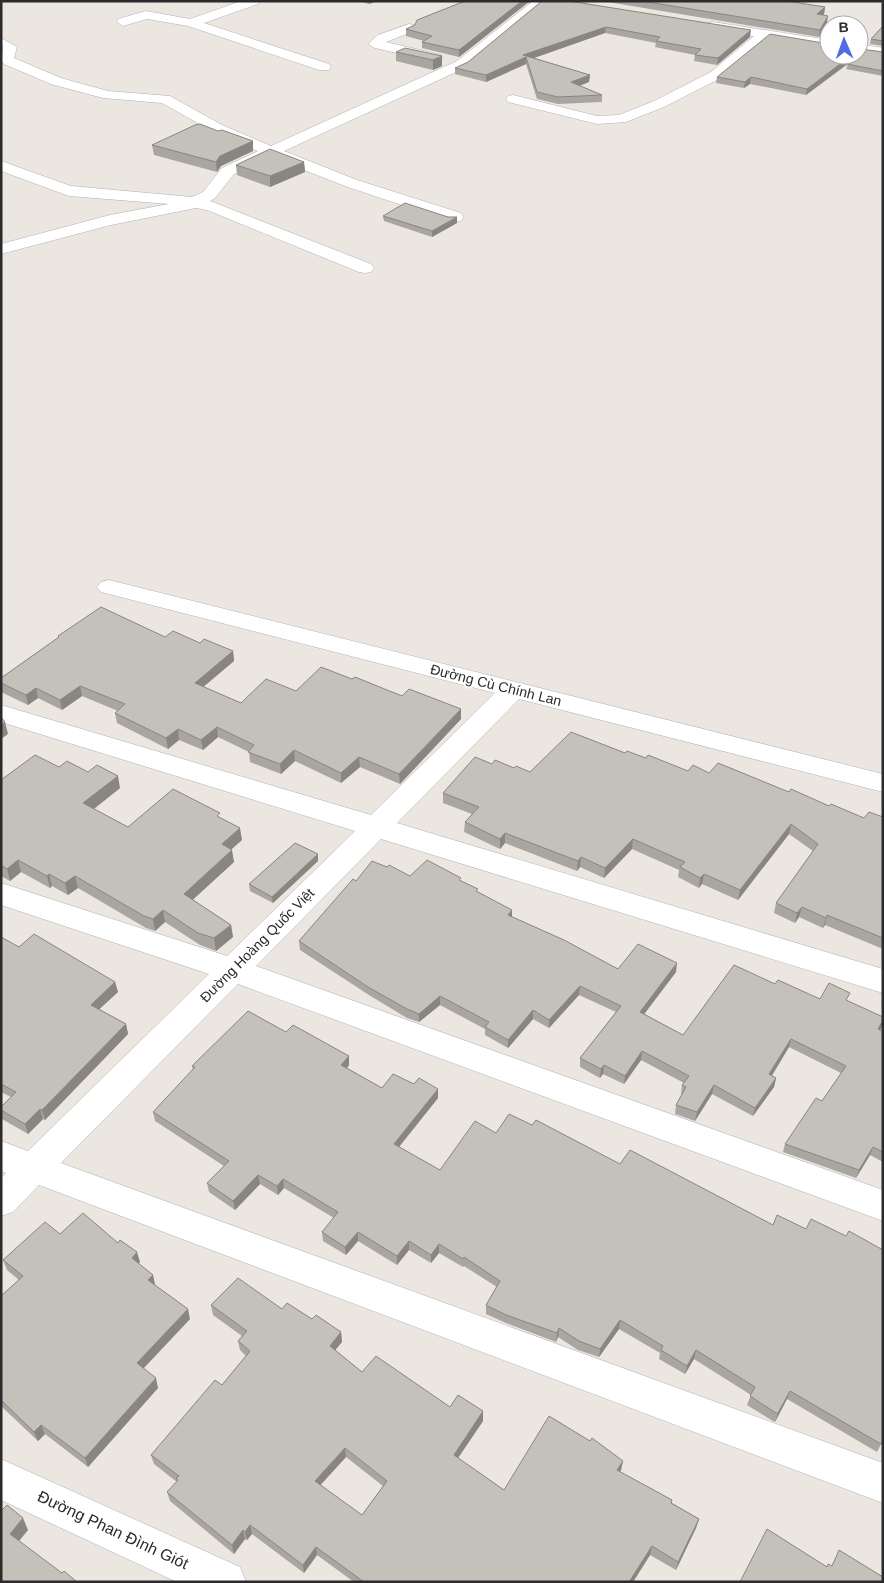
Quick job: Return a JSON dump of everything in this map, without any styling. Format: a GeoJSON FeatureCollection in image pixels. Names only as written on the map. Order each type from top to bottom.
{"type":"FeatureCollection","features":[{"type":"Feature","properties":{"kind":"street"},"geometry":{"type":"LineString","coordinates":[[191,23],[254,1]]}},
{"type":"Feature","properties":{"kind":"street"},"geometry":{"type":"LineString","coordinates":[[1,249],[110,220],[189,205],[208,195],[228,171],[462,64],[542,1]]}},
{"type":"Feature","properties":{"kind":"street"},"geometry":{"type":"LineString","coordinates":[[123,22],[146,15],[191,23],[324,67]]}},
{"type":"Feature","properties":{"kind":"street"},"geometry":{"type":"LineString","coordinates":[[698,23],[819,42]]}},
{"type":"Feature","properties":{"kind":"street"},"geometry":{"type":"LineString","coordinates":[[409,28],[383,38],[375,44],[462,64]]}},
{"type":"Feature","properties":{"kind":"street"},"geometry":{"type":"LineString","coordinates":[[513,99],[597,120],[621,119],[659,104],[716,75],[765,34]]}},
{"type":"Feature","properties":{"kind":"street"},"geometry":{"type":"LineString","coordinates":[[1,42],[10,48],[7,58],[9,61],[50,78],[117,97],[165,99],[217,128],[271,151],[351,183],[455,216]]}},
{"type":"Feature","properties":{"kind":"street"},"geometry":{"type":"LineString","coordinates":[[869,50],[883,52]]}},
{"type":"Feature","properties":{"kind":"street"},"geometry":{"type":"LineString","coordinates":[[1,166],[51,185],[77,192],[195,202],[229,212],[365,268]]}},
{"type":"Feature","properties":{"kind":"street","name":"Đường Cù Chính Lan"},"geometry":{"type":"LineString","coordinates":[[109,587],[883,783]]}},
{"type":"Feature","properties":{"kind":"street","name":"Đường Hoàng Quốc Việt"},"geometry":{"type":"LineString","coordinates":[[1,1201],[18,1162],[233,970],[513,690]]}},
{"type":"Feature","properties":{"kind":"street"},"geometry":{"type":"LineString","coordinates":[[1,713],[883,981]]}},
{"type":"Feature","properties":{"kind":"street"},"geometry":{"type":"LineString","coordinates":[[1,894],[233,970],[883,1206]]}},
{"type":"Feature","properties":{"kind":"street"},"geometry":{"type":"LineString","coordinates":[[18,1162],[883,1483]]}},
{"type":"Feature","properties":{"kind":"street","name":"Đường Phan Đình Giót"},"geometry":{"type":"LineString","coordinates":[[1,1479],[225,1582]]}},
{"type":"Feature","properties":{"kind":"building"},"geometry":{"type":"Polygon","coordinates":[[[465,1],[522,1],[459,50],[422,42],[432,36],[406,29],[415,25],[417,20],[465,1]]]}},
{"type":"Feature","properties":{"kind":"building"},"geometry":{"type":"Polygon","coordinates":[[[542,1],[569,1],[751,30],[718,58],[695,55],[701,49],[656,41],[660,37],[606,27],[523,55],[590,75],[571,82],[602,95],[558,97],[537,92],[526,57],[486,75],[455,68],[468,62],[542,1]]]}},
{"type":"Feature","properties":{"kind":"building"},"geometry":{"type":"Polygon","coordinates":[[[642,1],[787,1],[825,7],[817,14],[822,15],[819,15],[819,30],[642,1]]]}},
{"type":"Feature","properties":{"kind":"building"},"geometry":{"type":"Polygon","coordinates":[[[883,26],[883,41],[871,39],[883,26]]]}},
{"type":"Feature","properties":{"kind":"building"},"geometry":{"type":"Polygon","coordinates":[[[770,34],[819,42],[819,65],[839,65],[807,89],[751,77],[745,82],[717,77],[770,34]]]}},
{"type":"Feature","properties":{"kind":"building"},"geometry":{"type":"Polygon","coordinates":[[[405,48],[442,56],[433,60],[396,52],[405,48]]]}},
{"type":"Feature","properties":{"kind":"building"},"geometry":{"type":"Polygon","coordinates":[[[869,50],[883,52],[883,71],[852,65],[869,65],[869,50]]]}},
{"type":"Feature","properties":{"kind":"building"},"geometry":{"type":"Polygon","coordinates":[[[200,124],[253,141],[220,156],[216,162],[152,145],[200,124]]]}},
{"type":"Feature","properties":{"kind":"building"},"geometry":{"type":"Polygon","coordinates":[[[270,149],[304,162],[270,176],[236,165],[270,149]]]}},
{"type":"Feature","properties":{"kind":"building"},"geometry":{"type":"Polygon","coordinates":[[[405,203],[448,217],[457,217],[432,231],[383,216],[405,203]]]}},
{"type":"Feature","properties":{"kind":"building"},"geometry":{"type":"Polygon","coordinates":[[[101,607],[165,637],[173,631],[200,643],[204,639],[233,651],[195,683],[241,703],[266,679],[296,691],[321,667],[352,679],[355,677],[402,696],[409,689],[461,709],[399,774],[359,757],[341,773],[294,750],[280,764],[248,752],[254,745],[217,727],[201,740],[178,729],[166,738],[115,713],[125,704],[80,686],[60,700],[36,688],[26,695],[1,683],[1,678],[101,607]]]}},
{"type":"Feature","properties":{"kind":"building"},"geometry":{"type":"Polygon","coordinates":[[[1,717],[5,722],[1,725],[1,717]]]}},
{"type":"Feature","properties":{"kind":"building"},"geometry":{"type":"Polygon","coordinates":[[[571,732],[625,753],[627,751],[646,758],[648,755],[688,771],[693,765],[709,773],[718,763],[789,792],[791,789],[829,806],[831,804],[864,818],[869,812],[883,817],[883,938],[827,915],[826,918],[802,907],[797,913],[776,903],[818,844],[791,824],[740,890],[704,874],[700,878],[680,867],[685,862],[633,839],[605,868],[581,857],[578,861],[505,833],[500,839],[465,822],[479,807],[443,793],[475,757],[492,764],[495,760],[530,772],[571,732]]]}},
{"type":"Feature","properties":{"kind":"building"},"geometry":{"type":"Polygon","coordinates":[[[35,755],[59,767],[67,761],[88,772],[97,765],[118,776],[83,803],[128,827],[173,789],[220,813],[217,816],[240,828],[222,844],[232,850],[184,894],[231,925],[214,938],[198,933],[163,910],[153,919],[144,916],[75,876],[65,883],[49,874],[47,876],[18,860],[7,869],[1,865],[1,780],[35,755]]]}},
{"type":"Feature","properties":{"kind":"building"},"geometry":{"type":"Polygon","coordinates":[[[295,843],[318,854],[272,897],[249,884],[295,843]]]}},
{"type":"Feature","properties":{"kind":"building"},"geometry":{"type":"Polygon","coordinates":[[[427,860],[461,878],[459,880],[478,889],[476,891],[512,910],[508,915],[564,940],[618,969],[638,944],[677,963],[640,1012],[683,1035],[734,965],[775,984],[778,980],[820,999],[829,983],[850,993],[846,1000],[883,1017],[878,1029],[883,1031],[883,1152],[873,1147],[859,1170],[785,1144],[816,1098],[822,1101],[846,1066],[791,1039],[769,1074],[776,1078],[755,1108],[714,1085],[697,1112],[676,1105],[686,1087],[682,1085],[689,1076],[642,1051],[625,1076],[604,1065],[601,1069],[580,1058],[621,1006],[580,986],[549,1020],[533,1010],[508,1040],[485,1027],[489,1022],[440,996],[419,1014],[407,1009],[368,987],[299,941],[353,879],[356,881],[372,861],[387,867],[389,865],[410,876],[427,860]]]}},
{"type":"Feature","properties":{"kind":"building"},"geometry":{"type":"Polygon","coordinates":[[[34,934],[115,982],[91,1005],[126,1024],[42,1110],[40,1109],[25,1124],[1,1110],[1,1107],[16,1092],[1,1084],[1,937],[19,947],[34,934]]]}},
{"type":"Feature","properties":{"kind":"building"},"geometry":{"type":"Polygon","coordinates":[[[248,1011],[286,1032],[293,1025],[349,1056],[341,1065],[382,1088],[393,1074],[414,1084],[419,1078],[438,1089],[394,1144],[440,1170],[475,1121],[496,1133],[509,1114],[532,1125],[536,1120],[620,1164],[630,1150],[773,1225],[777,1215],[806,1229],[811,1219],[846,1236],[849,1231],[883,1250],[883,1439],[881,1444],[790,1391],[778,1413],[776,1413],[750,1396],[755,1387],[696,1350],[687,1366],[661,1350],[663,1346],[620,1320],[600,1349],[579,1341],[559,1328],[557,1333],[506,1315],[486,1305],[500,1281],[464,1257],[463,1259],[439,1244],[431,1255],[409,1241],[397,1256],[358,1232],[345,1247],[322,1232],[338,1212],[283,1179],[277,1186],[258,1175],[233,1201],[207,1183],[229,1161],[153,1112],[195,1067],[192,1066],[248,1011]]]}},
{"type":"Feature","properties":{"kind":"building"},"geometry":{"type":"Polygon","coordinates":[[[83,1213],[118,1243],[120,1240],[137,1252],[132,1258],[153,1275],[148,1280],[188,1309],[137,1363],[156,1378],[85,1458],[41,1425],[34,1432],[1,1400],[1,1296],[23,1276],[3,1260],[45,1222],[60,1234],[83,1213]]]}},
{"type":"Feature","properties":{"kind":"building"},"geometry":{"type":"Polygon","coordinates":[[[238,1278],[282,1309],[287,1303],[312,1319],[316,1315],[341,1332],[330,1346],[362,1372],[376,1356],[450,1407],[458,1395],[483,1411],[454,1455],[504,1490],[549,1416],[590,1441],[592,1438],[623,1461],[617,1470],[672,1500],[671,1503],[699,1519],[678,1562],[652,1546],[629,1582],[364,1582],[316,1547],[303,1565],[250,1525],[245,1532],[243,1530],[232,1545],[167,1492],[178,1480],[176,1478],[179,1476],[151,1455],[215,1380],[222,1385],[250,1351],[238,1341],[247,1331],[211,1305],[238,1278]],[[345,1448],[315,1481],[362,1515],[387,1481],[345,1448]]]}},
{"type":"Feature","properties":{"kind":"building"},"geometry":{"type":"Polygon","coordinates":[[[7,1505],[23,1518],[10,1534],[77,1582],[1,1582],[1,1511],[7,1505]]]}},
{"type":"Feature","properties":{"kind":"building"},"geometry":{"type":"Polygon","coordinates":[[[767,1529],[827,1567],[828,1564],[832,1566],[839,1550],[883,1577],[883,1582],[740,1582],[767,1529]]]}}]}
